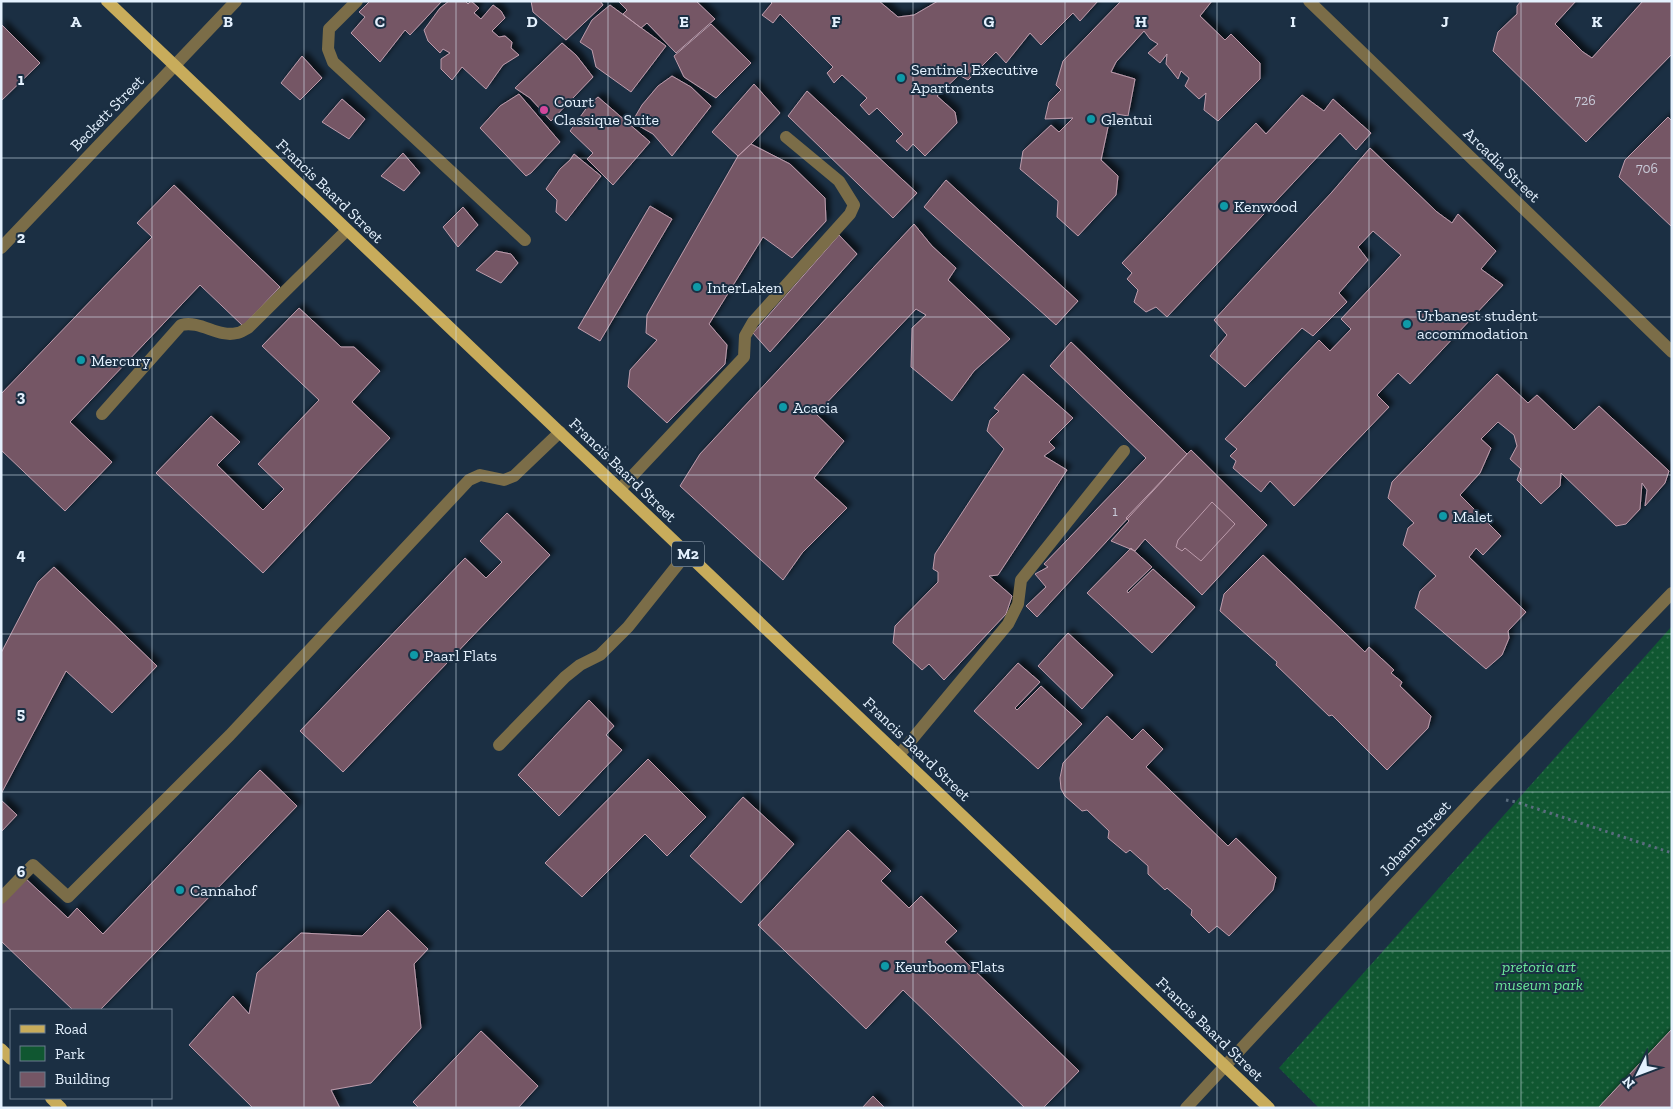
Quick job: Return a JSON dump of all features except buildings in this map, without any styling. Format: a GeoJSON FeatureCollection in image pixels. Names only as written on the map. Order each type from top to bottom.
{"type":"FeatureCollection","features":[{"type":"Feature","properties":{"kind":"main road","name":"Francis Baard Street"},"geometry":{"type":"LineString","coordinates":[[107,1],[1269,1108]]}},
{"type":"Feature","properties":{"kind":"main road"},"geometry":{"type":"LineString","coordinates":[[1,1049],[10,1058]]}},
{"type":"Feature","properties":{"kind":"main road"},"geometry":{"type":"LineString","coordinates":[[52,1099],[61,1108]]}},
{"type":"Feature","properties":{"kind":"street","name":"Beckett Street"},"geometry":{"type":"LineString","coordinates":[[1,248],[236,1]]}},
{"type":"Feature","properties":{"kind":"street"},"geometry":{"type":"LineString","coordinates":[[356,1],[329,29],[328,49],[333,62],[525,240]]}},
{"type":"Feature","properties":{"kind":"street","name":"Arcadia Street"},"geometry":{"type":"LineString","coordinates":[[1309,1],[1672,352]]}},
{"type":"Feature","properties":{"kind":"street"},"geometry":{"type":"LineString","coordinates":[[620,489],[744,357],[745,336],[753,322],[850,214],[854,206],[839,181],[786,137]]}},
{"type":"Feature","properties":{"kind":"street"},"geometry":{"type":"LineString","coordinates":[[102,414],[181,325],[190,322],[223,333],[236,334],[248,328],[347,230]]}},
{"type":"Feature","properties":{"kind":"street"},"geometry":{"type":"LineString","coordinates":[[1,898],[33,865],[68,897],[230,735],[470,480],[480,476],[504,480],[514,476],[560,432]]}},
{"type":"Feature","properties":{"kind":"street"},"geometry":{"type":"LineString","coordinates":[[900,755],[1008,624],[1018,604],[1021,580],[1124,451]]}},
{"type":"Feature","properties":{"kind":"street"},"geometry":{"type":"LineString","coordinates":[[499,745],[565,677],[580,664],[591,661],[600,655],[628,626],[687,554]]}},
{"type":"Feature","properties":{"kind":"street","name":"Johann Street"},"geometry":{"type":"LineString","coordinates":[[1186,1108],[1477,795],[1672,593]]}},
{"type":"Feature","properties":{"kind":"path"},"geometry":{"type":"LineString","coordinates":[[1516,802],[1672,854]]}},
{"type":"Feature","properties":{"kind":"green space","name":"pretoria art museum park"},"geometry":{"type":"Polygon","coordinates":[[[1672,626],[1672,1108],[1319,1108],[1279,1068],[1672,626]]]}},
{"type":"Feature","properties":{"kind":"place","name":"Sentinel Executive Apartments"},"geometry":{"type":"Point","coordinates":[901,78]}},
{"type":"Feature","properties":{"kind":"place","name":"Court Classique Suite"},"geometry":{"type":"Point","coordinates":[544,110]}},
{"type":"Feature","properties":{"kind":"place","name":"Glentui"},"geometry":{"type":"Point","coordinates":[1091,119]}},
{"type":"Feature","properties":{"kind":"place","name":"Kenwood"},"geometry":{"type":"Point","coordinates":[1224,206]}},
{"type":"Feature","properties":{"kind":"place","name":"InterLaken"},"geometry":{"type":"Point","coordinates":[697,287]}},
{"type":"Feature","properties":{"kind":"place","name":"Urbanest student accommodation"},"geometry":{"type":"Point","coordinates":[1407,324]}},
{"type":"Feature","properties":{"kind":"place","name":"Mercury"},"geometry":{"type":"Point","coordinates":[81,360]}},
{"type":"Feature","properties":{"kind":"place","name":"Acacia"},"geometry":{"type":"Point","coordinates":[783,407]}},
{"type":"Feature","properties":{"kind":"place","name":"Malet"},"geometry":{"type":"Point","coordinates":[1443,516]}},
{"type":"Feature","properties":{"kind":"place","name":"Paarl Flats"},"geometry":{"type":"Point","coordinates":[414,655]}},
{"type":"Feature","properties":{"kind":"place","name":"Cannahof"},"geometry":{"type":"Point","coordinates":[180,890]}},
{"type":"Feature","properties":{"kind":"place","name":"Keurboom Flats"},"geometry":{"type":"Point","coordinates":[885,966]}}]}
